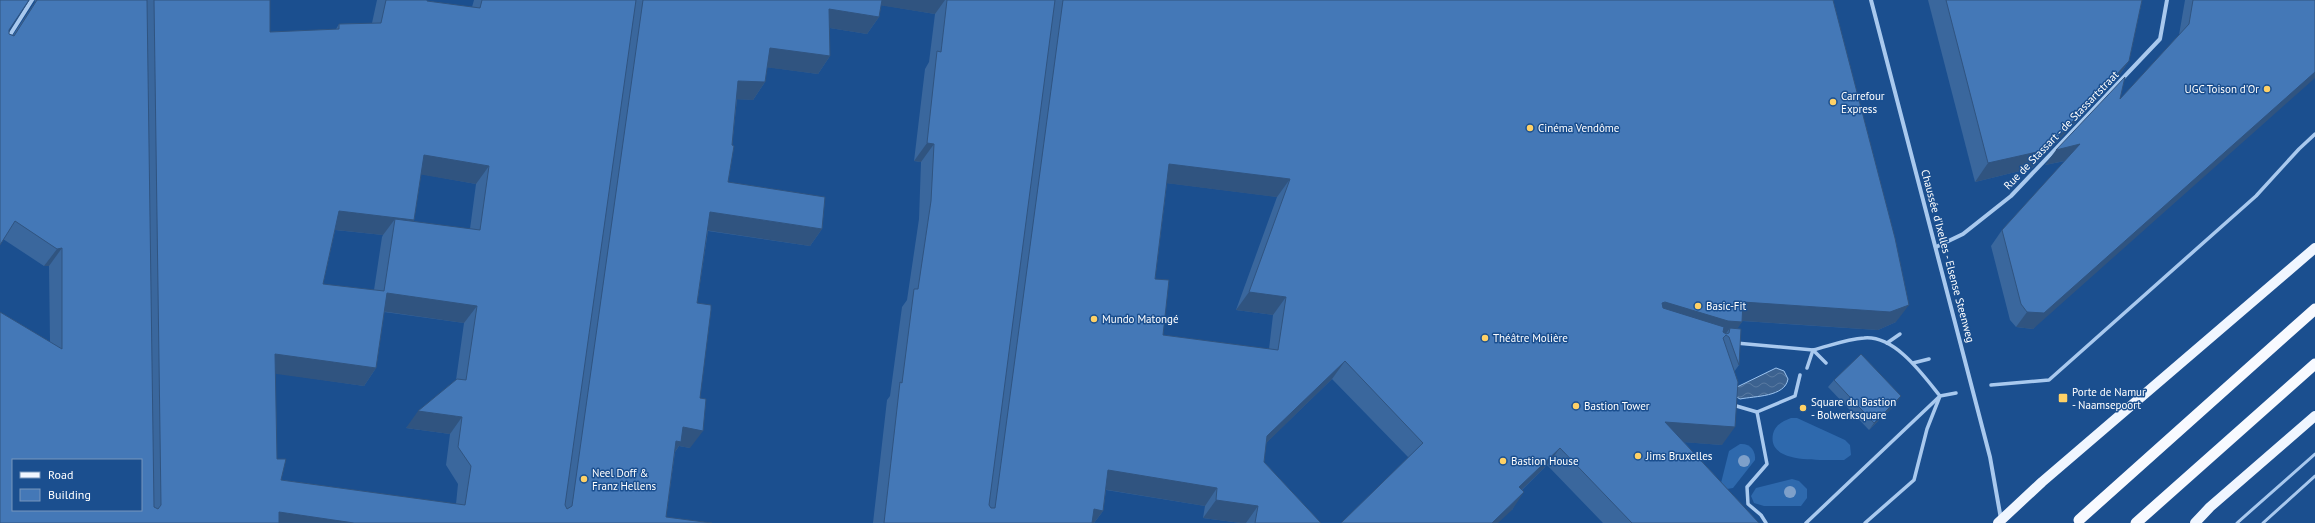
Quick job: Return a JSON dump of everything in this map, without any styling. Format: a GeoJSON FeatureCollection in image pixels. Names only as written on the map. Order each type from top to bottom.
{"type":"FeatureCollection","features":[{"type":"Feature","properties":{"kind":"highway"},"geometry":{"type":"LineString","coordinates":[[2079,520],[2315,309]]}},
{"type":"Feature","properties":{"kind":"highway"},"geometry":{"type":"LineString","coordinates":[[2136,523],[2315,364]]}},
{"type":"Feature","properties":{"kind":"main road"},"geometry":{"type":"LineString","coordinates":[[2001,522],[2315,248]]}},
{"type":"Feature","properties":{"kind":"main road"},"geometry":{"type":"LineString","coordinates":[[2195,523],[2210,507],[2315,416]]}},
{"type":"Feature","properties":{"kind":"street"},"geometry":{"type":"LineString","coordinates":[[4,44],[32,0]]}},
{"type":"Feature","properties":{"kind":"street","name":"Chaussée d'Ixelles - Elsense Steenweg"},"geometry":{"type":"LineString","coordinates":[[1871,0],[1990,457],[2001,522]]}},
{"type":"Feature","properties":{"kind":"street","name":"Rue de Stassart - de Stassartstraat"},"geometry":{"type":"LineString","coordinates":[[1936,247],[1963,234],[2011,196],[2160,39],[2167,0]]}},
{"type":"Feature","properties":{"kind":"street"},"geometry":{"type":"LineString","coordinates":[[1991,385],[2049,380],[2256,196],[2299,149],[2315,134]]}},
{"type":"Feature","properties":{"kind":"street"},"geometry":{"type":"LineString","coordinates":[[1887,343],[1900,334]]}},
{"type":"Feature","properties":{"kind":"street"},"geometry":{"type":"LineString","coordinates":[[1730,343],[1813,350],[1865,338],[1887,343],[1913,362],[1940,396]]}},
{"type":"Feature","properties":{"kind":"street"},"geometry":{"type":"LineString","coordinates":[[1813,350],[1826,363]]}},
{"type":"Feature","properties":{"kind":"street"},"geometry":{"type":"LineString","coordinates":[[1807,368],[1813,350]]}},
{"type":"Feature","properties":{"kind":"street"},"geometry":{"type":"LineString","coordinates":[[1913,362],[1929,358]]}},
{"type":"Feature","properties":{"kind":"street"},"geometry":{"type":"LineString","coordinates":[[1730,404],[1757,412],[1794,396],[1800,375]]}},
{"type":"Feature","properties":{"kind":"street"},"geometry":{"type":"LineString","coordinates":[[1806,523],[1940,396],[1956,393]]}},
{"type":"Feature","properties":{"kind":"street"},"geometry":{"type":"LineString","coordinates":[[1865,523],[1914,480],[1927,429],[1940,396]]}},
{"type":"Feature","properties":{"kind":"street"},"geometry":{"type":"LineString","coordinates":[[1757,412],[1767,464],[1747,487],[1748,504],[1761,515],[1766,523]]}},
{"type":"Feature","properties":{"kind":"lane"},"geometry":{"type":"LineString","coordinates":[[2237,523],[2315,454]]}},
{"type":"Feature","properties":{"kind":"lane"},"geometry":{"type":"LineString","coordinates":[[2263,523],[2315,476]]}},
{"type":"Feature","properties":{"kind":"shaded area"},"geometry":{"type":"Polygon","coordinates":[[[1797,418],[1845,440],[1850,445],[1851,455],[1844,460],[1807,459],[1796,458],[1778,451],[1773,444],[1774,431],[1785,420],[1797,418]]]}},
{"type":"Feature","properties":{"kind":"shaded area"},"geometry":{"type":"Polygon","coordinates":[[[1740,444],[1747,445],[1752,448],[1755,460],[1733,488],[1727,489],[1721,483],[1729,451],[1740,444]]]}},
{"type":"Feature","properties":{"kind":"shaded area"},"geometry":{"type":"Polygon","coordinates":[[[1792,479],[1799,481],[1807,489],[1807,498],[1801,506],[1764,506],[1754,503],[1751,496],[1756,488],[1792,479]]]}},
{"type":"Feature","properties":{"kind":"water"},"geometry":{"type":"Polygon","coordinates":[[[1776,368],[1784,371],[1788,379],[1786,385],[1781,389],[1768,395],[1740,399],[1735,396],[1737,387],[1776,368]]]}},
{"type":"Feature","properties":{"kind":"building"},"geometry":{"type":"Polygon","coordinates":[[[0,0],[29,0],[9,30],[9,34],[14,36],[37,0],[147,0],[154,507],[158,509],[161,505],[154,0],[270,0],[270,32],[339,29],[339,24],[381,23],[386,0],[427,0],[480,8],[482,0],[636,0],[565,505],[567,509],[572,506],[643,0],[882,0],[879,17],[829,9],[830,56],[770,48],[765,82],[738,81],[732,145],[734,146],[728,182],[825,197],[822,229],[710,212],[697,303],[711,305],[700,398],[706,399],[703,431],[683,427],[681,442],[676,441],[666,517],[712,523],[354,523],[279,512],[279,523],[0,523],[0,312],[62,349],[62,248],[57,249],[15,221],[0,245],[0,0]],[[424,155],[414,220],[339,211],[323,284],[384,291],[395,219],[480,230],[489,166],[424,155]],[[387,293],[376,368],[275,354],[277,459],[286,459],[281,480],[465,505],[471,466],[458,447],[462,417],[418,411],[457,379],[466,380],[477,306],[387,293]]]}},
{"type":"Feature","properties":{"kind":"building"},"geometry":{"type":"Polygon","coordinates":[[[947,0],[1055,0],[989,505],[991,508],[995,508],[1063,0],[1833,0],[1895,238],[1909,305],[1890,312],[1743,302],[1742,322],[1728,321],[1665,302],[1662,303],[1663,308],[1724,327],[1723,332],[1726,334],[1729,333],[1730,328],[1741,329],[1739,365],[1729,337],[1726,335],[1723,338],[1738,382],[1735,427],[1665,422],[1759,523],[1632,523],[1560,448],[1519,487],[1524,492],[1492,523],[1341,523],[1423,443],[1345,361],[1267,436],[1264,462],[1321,523],[1255,523],[1258,506],[1216,500],[1217,488],[1108,470],[1103,511],[1094,509],[1092,523],[884,523],[900,382],[902,383],[914,289],[918,289],[931,201],[934,144],[927,143],[937,51],[941,52],[947,0]],[[1169,164],[1155,279],[1169,280],[1163,335],[1278,350],[1286,297],[1249,292],[1290,179],[1169,164]]]}},
{"type":"Feature","properties":{"kind":"building"},"geometry":{"type":"Polygon","coordinates":[[[1946,0],[2142,0],[2129,61],[2046,150],[1988,163],[1946,0]]]}},
{"type":"Feature","properties":{"kind":"building"},"geometry":{"type":"Polygon","coordinates":[[[2193,0],[2315,0],[2315,72],[2044,313],[2027,312],[2021,304],[2002,230],[2080,144],[2056,150],[2125,77],[2120,99],[2189,24],[2193,0]]]}},
{"type":"Feature","properties":{"kind":"building"},"geometry":{"type":"Polygon","coordinates":[[[1861,354],[1901,396],[1874,423],[1834,380],[1861,354]]]}},
{"type":"Feature","properties":{"kind":"place","name":"UGC Toison d'Or"},"geometry":{"type":"Point","coordinates":[2267,89]}},
{"type":"Feature","properties":{"kind":"place","name":"Carrefour Express"},"geometry":{"type":"Point","coordinates":[1833,102]}},
{"type":"Feature","properties":{"kind":"place","name":"Cinéma Vendôme"},"geometry":{"type":"Point","coordinates":[1530,128]}},
{"type":"Feature","properties":{"kind":"place","name":"Basic-Fit"},"geometry":{"type":"Point","coordinates":[1698,306]}},
{"type":"Feature","properties":{"kind":"place","name":"Mundo Matongé"},"geometry":{"type":"Point","coordinates":[1094,319]}},
{"type":"Feature","properties":{"kind":"place","name":"Théâtre Molière"},"geometry":{"type":"Point","coordinates":[1485,338]}},
{"type":"Feature","properties":{"kind":"place","name":"Porte de Namur - Naamsepoort"},"geometry":{"type":"Point","coordinates":[2063,398]}},
{"type":"Feature","properties":{"kind":"place","name":"Bastion Tower"},"geometry":{"type":"Point","coordinates":[1576,406]}},
{"type":"Feature","properties":{"kind":"place","name":"Square du Bastion - Bolwerksquare"},"geometry":{"type":"Point","coordinates":[1803,408]}},
{"type":"Feature","properties":{"kind":"place","name":"Jims Bruxelles"},"geometry":{"type":"Point","coordinates":[1638,456]}},
{"type":"Feature","properties":{"kind":"place","name":"Bastion House"},"geometry":{"type":"Point","coordinates":[1503,461]}},
{"type":"Feature","properties":{"kind":"place","name":"Neel Doff & Franz Hellens"},"geometry":{"type":"Point","coordinates":[584,479]}}]}
